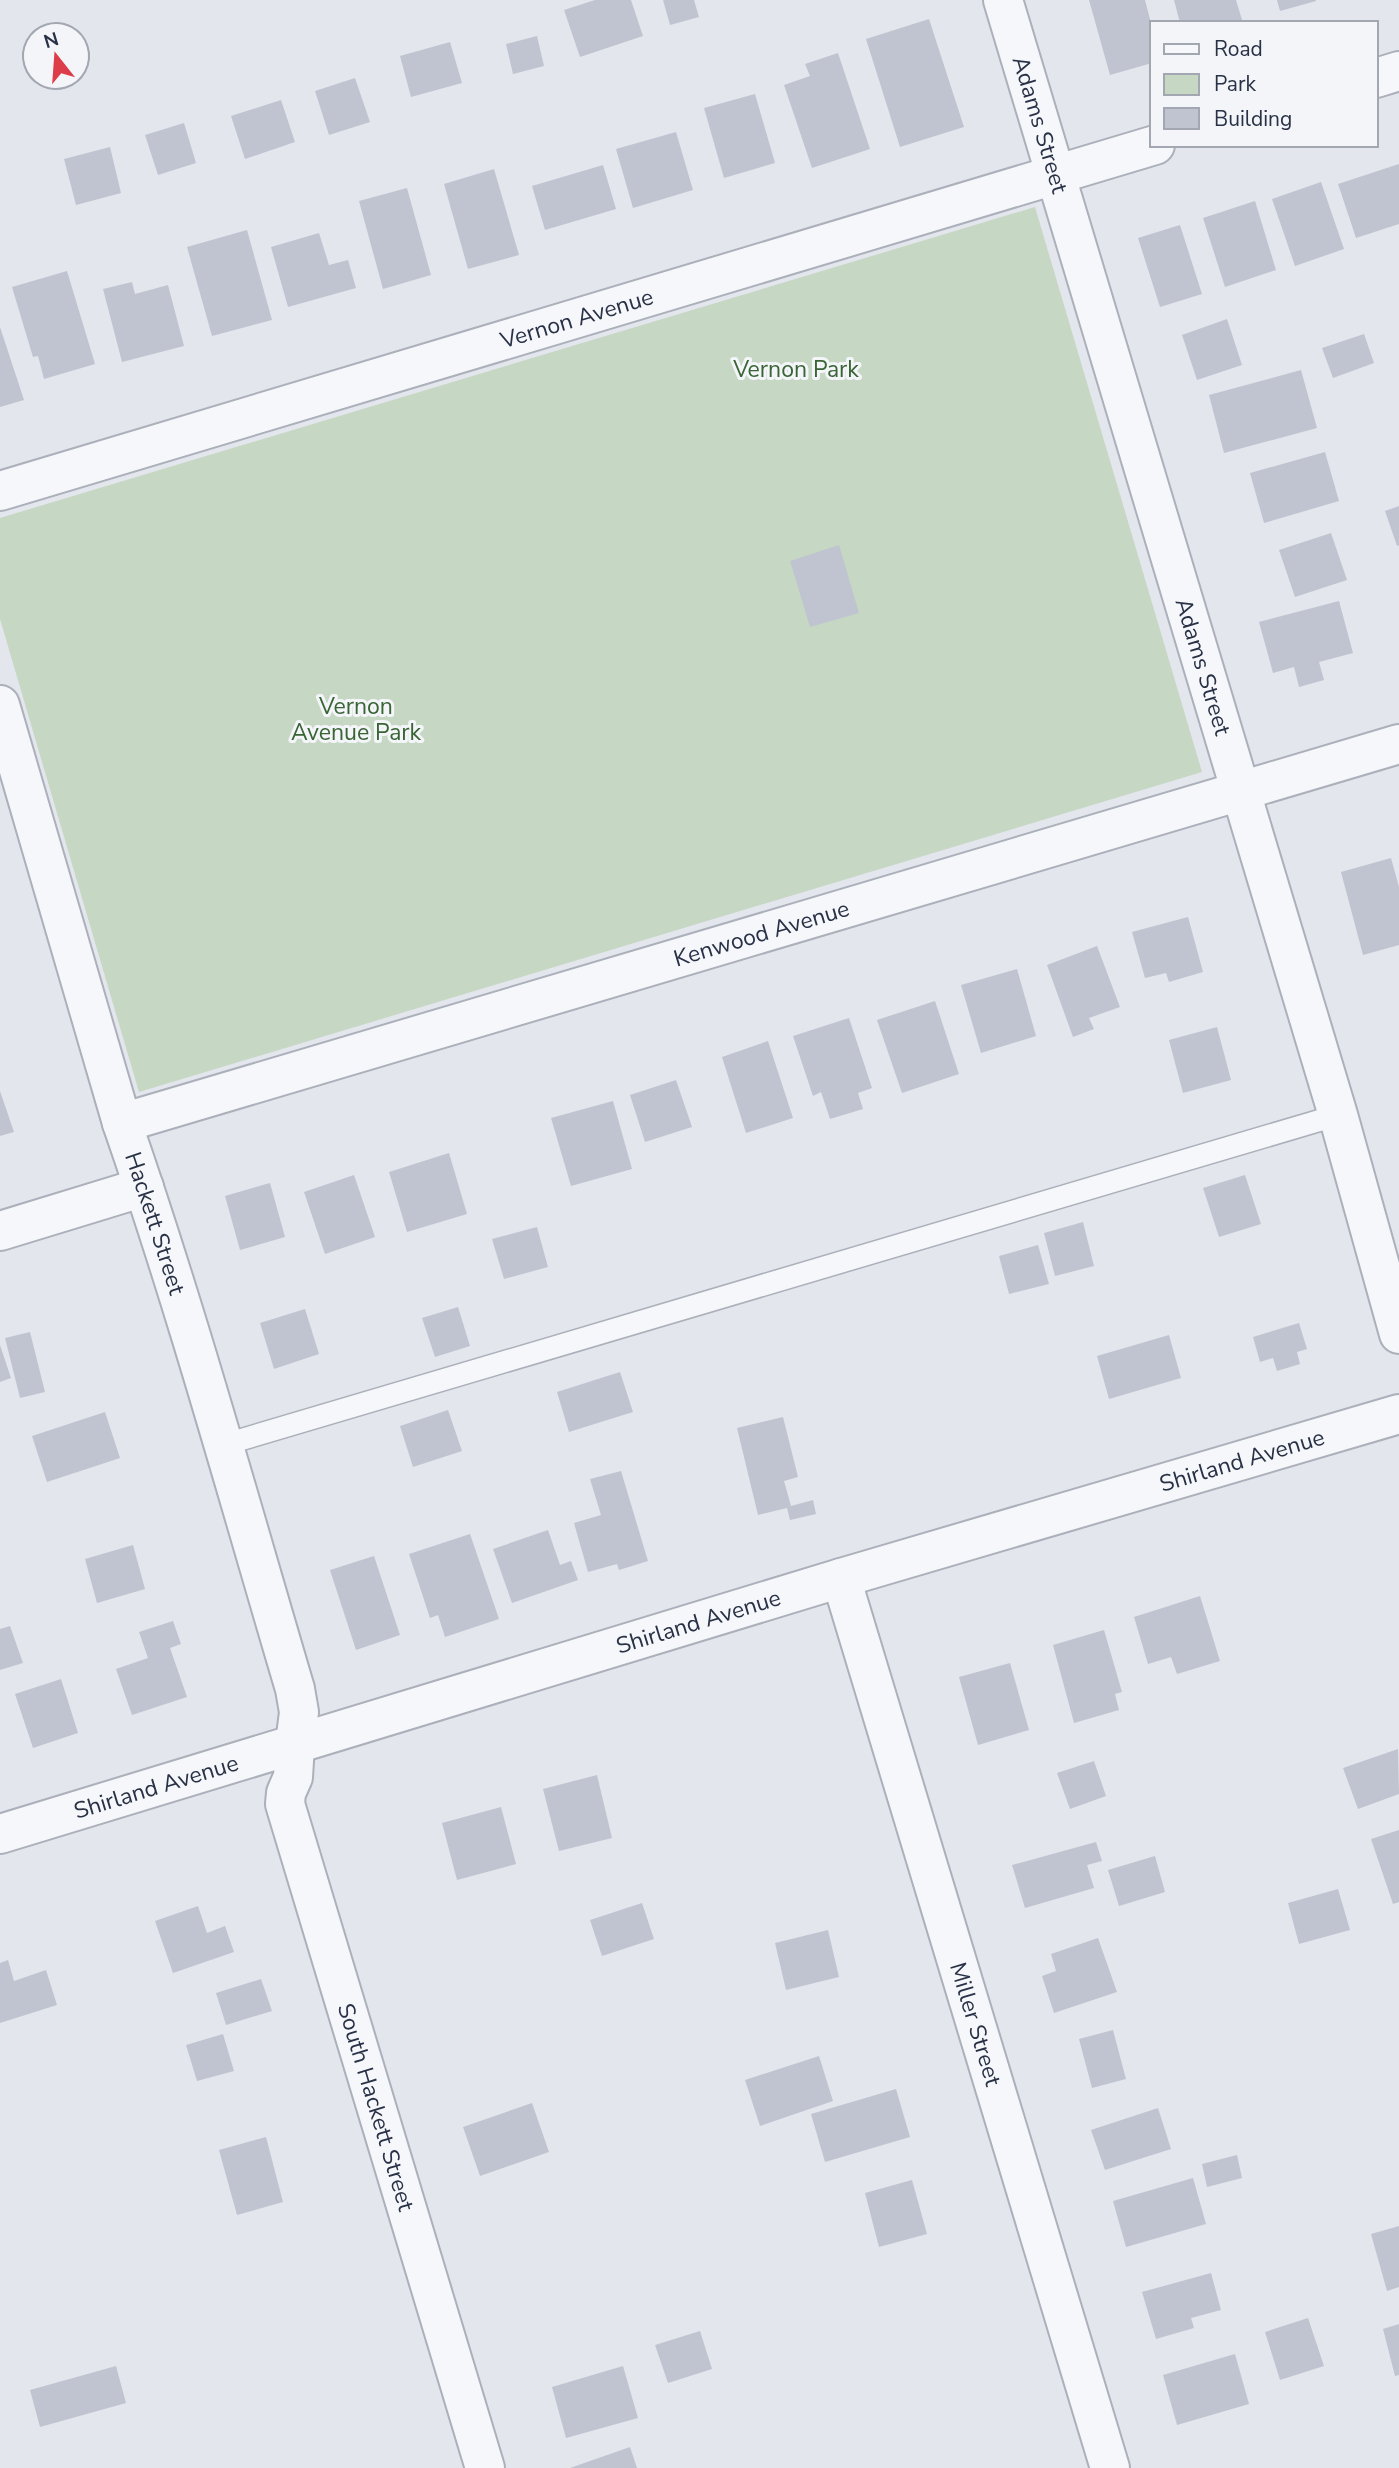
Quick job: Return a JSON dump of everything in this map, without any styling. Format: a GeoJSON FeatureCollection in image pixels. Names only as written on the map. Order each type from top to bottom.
{"type":"FeatureCollection","features":[{"type":"Feature","properties":{"kind":"street","name":"Adams Street"},"geometry":{"type":"LineString","coordinates":[[1003,0],[1338,1115],[1399,1334]]}},
{"type":"Feature","properties":{"kind":"street"},"geometry":{"type":"LineString","coordinates":[[1378,77],[1399,71]]}},
{"type":"Feature","properties":{"kind":"street","name":"Vernon Avenue"},"geometry":{"type":"LineString","coordinates":[[0,491],[1150,147]]}},
{"type":"Feature","properties":{"kind":"street","name":"Hackett Street"},"geometry":{"type":"LineString","coordinates":[[0,705],[122,1124],[223,1445],[295,1689],[299,1712],[296,1744]]}},
{"type":"Feature","properties":{"kind":"street","name":"Kenwood Avenue"},"geometry":{"type":"LineString","coordinates":[[122,1124],[1399,744]]}},
{"type":"Feature","properties":{"kind":"street"},"geometry":{"type":"LineString","coordinates":[[0,1231],[144,1187]]}},
{"type":"Feature","properties":{"kind":"street","name":"Shirland Avenue"},"geometry":{"type":"LineString","coordinates":[[0,1835],[841,1578],[1399,1414]]}},
{"type":"Feature","properties":{"kind":"street","name":"Miller Street"},"geometry":{"type":"LineString","coordinates":[[841,1578],[1110,2468]]}},
{"type":"Feature","properties":{"kind":"street","name":"South Hackett Street"},"geometry":{"type":"LineString","coordinates":[[296,1744],[293,1777],[286,1793],[285,1804],[485,2468]]}},
{"type":"Feature","properties":{"kind":"lane"},"geometry":{"type":"LineString","coordinates":[[223,1445],[1338,1115]]}},
{"type":"Feature","properties":{"kind":"green space","name":"Vernon Avenue Park"},"geometry":{"type":"Polygon","coordinates":[[[1035,207],[1202,772],[139,1092],[0,619],[0,518],[1035,207]]]}},
{"type":"Feature","properties":{"kind":"building"},"geometry":{"type":"Polygon","coordinates":[[[595,0],[631,0],[643,36],[580,57],[564,10],[595,0]]]}},
{"type":"Feature","properties":{"kind":"building"},"geometry":{"type":"Polygon","coordinates":[[[663,0],[694,0],[699,17],[670,25],[663,0]]]}},
{"type":"Feature","properties":{"kind":"building"},"geometry":{"type":"Polygon","coordinates":[[[1089,0],[1145,0],[1150,21],[1150,64],[1110,75],[1089,0]]]}},
{"type":"Feature","properties":{"kind":"building"},"geometry":{"type":"Polygon","coordinates":[[[1174,0],[1236,0],[1242,21],[1179,21],[1174,0]]]}},
{"type":"Feature","properties":{"kind":"building"},"geometry":{"type":"Polygon","coordinates":[[[1277,0],[1316,0],[1316,1],[1280,11],[1277,0]]]}},
{"type":"Feature","properties":{"kind":"building"},"geometry":{"type":"Polygon","coordinates":[[[929,19],[964,127],[900,147],[866,39],[929,19]]]}},
{"type":"Feature","properties":{"kind":"building"},"geometry":{"type":"Polygon","coordinates":[[[537,36],[544,66],[513,74],[506,44],[537,36]]]}},
{"type":"Feature","properties":{"kind":"building"},"geometry":{"type":"Polygon","coordinates":[[[450,42],[462,83],[411,97],[400,56],[450,42]]]}},
{"type":"Feature","properties":{"kind":"building"},"geometry":{"type":"Polygon","coordinates":[[[838,53],[870,149],[812,168],[784,85],[810,76],[805,64],[838,53]]]}},
{"type":"Feature","properties":{"kind":"building"},"geometry":{"type":"Polygon","coordinates":[[[355,78],[370,122],[329,135],[315,91],[355,78]]]}},
{"type":"Feature","properties":{"kind":"building"},"geometry":{"type":"Polygon","coordinates":[[[755,94],[775,163],[724,178],[704,108],[755,94]]]}},
{"type":"Feature","properties":{"kind":"building"},"geometry":{"type":"Polygon","coordinates":[[[281,100],[295,142],[245,159],[231,116],[281,100]]]}},
{"type":"Feature","properties":{"kind":"building"},"geometry":{"type":"Polygon","coordinates":[[[184,123],[196,163],[158,175],[145,135],[184,123]]]}},
{"type":"Feature","properties":{"kind":"building"},"geometry":{"type":"Polygon","coordinates":[[[676,132],[693,190],[633,208],[616,149],[676,132]]]}},
{"type":"Feature","properties":{"kind":"building"},"geometry":{"type":"Polygon","coordinates":[[[110,147],[121,193],[76,205],[64,159],[110,147]]]}},
{"type":"Feature","properties":{"kind":"building"},"geometry":{"type":"Polygon","coordinates":[[[1399,164],[1399,224],[1356,238],[1338,184],[1399,164]]]}},
{"type":"Feature","properties":{"kind":"building"},"geometry":{"type":"Polygon","coordinates":[[[603,165],[616,209],[545,230],[532,186],[603,165]]]}},
{"type":"Feature","properties":{"kind":"building"},"geometry":{"type":"Polygon","coordinates":[[[494,169],[519,255],[468,269],[444,184],[494,169]]]}},
{"type":"Feature","properties":{"kind":"building"},"geometry":{"type":"Polygon","coordinates":[[[1321,182],[1344,249],[1295,266],[1272,199],[1321,182]]]}},
{"type":"Feature","properties":{"kind":"building"},"geometry":{"type":"Polygon","coordinates":[[[407,188],[431,275],[383,289],[359,201],[407,188]]]}},
{"type":"Feature","properties":{"kind":"building"},"geometry":{"type":"Polygon","coordinates":[[[1255,201],[1276,270],[1225,287],[1203,218],[1255,201]]]}},
{"type":"Feature","properties":{"kind":"building"},"geometry":{"type":"Polygon","coordinates":[[[1180,225],[1202,294],[1160,307],[1138,238],[1180,225]]]}},
{"type":"Feature","properties":{"kind":"building"},"geometry":{"type":"Polygon","coordinates":[[[247,230],[272,320],[212,336],[187,247],[247,230]]]}},
{"type":"Feature","properties":{"kind":"building"},"geometry":{"type":"Polygon","coordinates":[[[319,233],[329,265],[348,260],[356,288],[288,307],[271,247],[319,233]]]}},
{"type":"Feature","properties":{"kind":"building"},"geometry":{"type":"Polygon","coordinates":[[[67,271],[95,364],[44,379],[38,356],[33,357],[12,287],[67,271]]]}},
{"type":"Feature","properties":{"kind":"building"},"geometry":{"type":"Polygon","coordinates":[[[132,282],[135,294],[168,285],[184,346],[122,362],[103,289],[132,282]]]}},
{"type":"Feature","properties":{"kind":"building"},"geometry":{"type":"Polygon","coordinates":[[[1227,319],[1242,365],[1197,380],[1182,335],[1227,319]]]}},
{"type":"Feature","properties":{"kind":"building"},"geometry":{"type":"Polygon","coordinates":[[[0,327],[24,400],[0,407],[0,327]]]}},
{"type":"Feature","properties":{"kind":"building"},"geometry":{"type":"Polygon","coordinates":[[[1364,334],[1374,363],[1333,378],[1322,348],[1364,334]]]}},
{"type":"Feature","properties":{"kind":"building"},"geometry":{"type":"Polygon","coordinates":[[[1301,370],[1317,428],[1224,453],[1209,395],[1301,370]]]}},
{"type":"Feature","properties":{"kind":"building"},"geometry":{"type":"Polygon","coordinates":[[[1325,452],[1339,501],[1264,523],[1250,473],[1325,452]]]}},
{"type":"Feature","properties":{"kind":"building"},"geometry":{"type":"Polygon","coordinates":[[[1399,506],[1399,545],[1397,546],[1385,511],[1399,506]]]}},
{"type":"Feature","properties":{"kind":"building"},"geometry":{"type":"Polygon","coordinates":[[[1331,533],[1347,580],[1295,597],[1279,550],[1331,533]]]}},
{"type":"Feature","properties":{"kind":"building"},"geometry":{"type":"Polygon","coordinates":[[[839,545],[859,613],[810,627],[790,561],[839,545]]]}},
{"type":"Feature","properties":{"kind":"building"},"geometry":{"type":"Polygon","coordinates":[[[1339,601],[1353,653],[1319,662],[1324,680],[1299,687],[1294,667],[1273,673],[1259,622],[1339,601]]]}},
{"type":"Feature","properties":{"kind":"building"},"geometry":{"type":"Polygon","coordinates":[[[1391,858],[1399,887],[1399,945],[1363,955],[1341,872],[1391,858]]]}},
{"type":"Feature","properties":{"kind":"building"},"geometry":{"type":"Polygon","coordinates":[[[1188,917],[1203,972],[1169,982],[1166,973],[1145,978],[1132,932],[1188,917]]]}},
{"type":"Feature","properties":{"kind":"building"},"geometry":{"type":"Polygon","coordinates":[[[1097,946],[1120,1007],[1089,1018],[1094,1029],[1073,1037],[1047,965],[1097,946]]]}},
{"type":"Feature","properties":{"kind":"building"},"geometry":{"type":"Polygon","coordinates":[[[1017,969],[1036,1036],[981,1053],[961,985],[1017,969]]]}},
{"type":"Feature","properties":{"kind":"building"},"geometry":{"type":"Polygon","coordinates":[[[935,1001],[959,1074],[902,1093],[877,1020],[935,1001]]]}},
{"type":"Feature","properties":{"kind":"building"},"geometry":{"type":"Polygon","coordinates":[[[849,1018],[872,1088],[858,1093],[863,1109],[830,1119],[821,1092],[813,1096],[793,1036],[849,1018]]]}},
{"type":"Feature","properties":{"kind":"building"},"geometry":{"type":"Polygon","coordinates":[[[1217,1027],[1231,1080],[1183,1093],[1169,1040],[1217,1027]]]}},
{"type":"Feature","properties":{"kind":"building"},"geometry":{"type":"Polygon","coordinates":[[[768,1041],[793,1118],[746,1133],[722,1057],[768,1041]]]}},
{"type":"Feature","properties":{"kind":"building"},"geometry":{"type":"Polygon","coordinates":[[[676,1080],[692,1127],[645,1142],[630,1095],[676,1080]]]}},
{"type":"Feature","properties":{"kind":"building"},"geometry":{"type":"Polygon","coordinates":[[[0,1091],[14,1132],[0,1136],[0,1091]]]}},
{"type":"Feature","properties":{"kind":"building"},"geometry":{"type":"Polygon","coordinates":[[[613,1101],[632,1169],[571,1186],[551,1118],[613,1101]]]}},
{"type":"Feature","properties":{"kind":"building"},"geometry":{"type":"Polygon","coordinates":[[[449,1153],[467,1214],[407,1232],[389,1172],[449,1153]]]}},
{"type":"Feature","properties":{"kind":"building"},"geometry":{"type":"Polygon","coordinates":[[[354,1175],[375,1237],[325,1254],[304,1192],[354,1175]]]}},
{"type":"Feature","properties":{"kind":"building"},"geometry":{"type":"Polygon","coordinates":[[[1245,1175],[1261,1224],[1219,1237],[1203,1188],[1245,1175]]]}},
{"type":"Feature","properties":{"kind":"building"},"geometry":{"type":"Polygon","coordinates":[[[270,1183],[285,1237],[240,1250],[225,1196],[270,1183]]]}},
{"type":"Feature","properties":{"kind":"building"},"geometry":{"type":"Polygon","coordinates":[[[1083,1222],[1094,1266],[1055,1276],[1044,1233],[1083,1222]]]}},
{"type":"Feature","properties":{"kind":"building"},"geometry":{"type":"Polygon","coordinates":[[[537,1227],[548,1267],[504,1279],[492,1239],[537,1227]]]}},
{"type":"Feature","properties":{"kind":"building"},"geometry":{"type":"Polygon","coordinates":[[[1038,1245],[1049,1284],[1009,1294],[999,1256],[1038,1245]]]}},
{"type":"Feature","properties":{"kind":"building"},"geometry":{"type":"Polygon","coordinates":[[[458,1307],[470,1346],[435,1357],[422,1318],[458,1307]]]}},
{"type":"Feature","properties":{"kind":"building"},"geometry":{"type":"Polygon","coordinates":[[[305,1309],[319,1354],[274,1369],[260,1323],[305,1309]]]}},
{"type":"Feature","properties":{"kind":"building"},"geometry":{"type":"Polygon","coordinates":[[[1299,1323],[1307,1349],[1297,1352],[1300,1364],[1277,1371],[1273,1358],[1260,1362],[1253,1337],[1299,1323]]]}},
{"type":"Feature","properties":{"kind":"building"},"geometry":{"type":"Polygon","coordinates":[[[30,1332],[45,1392],[20,1398],[5,1338],[30,1332]]]}},
{"type":"Feature","properties":{"kind":"building"},"geometry":{"type":"Polygon","coordinates":[[[1169,1335],[1181,1378],[1109,1399],[1097,1356],[1169,1335]]]}},
{"type":"Feature","properties":{"kind":"building"},"geometry":{"type":"Polygon","coordinates":[[[0,1345],[11,1378],[0,1382],[0,1345]]]}},
{"type":"Feature","properties":{"kind":"building"},"geometry":{"type":"Polygon","coordinates":[[[620,1372],[633,1412],[569,1432],[557,1392],[620,1372]]]}},
{"type":"Feature","properties":{"kind":"building"},"geometry":{"type":"Polygon","coordinates":[[[448,1410],[462,1451],[413,1467],[400,1426],[448,1410]]]}},
{"type":"Feature","properties":{"kind":"building"},"geometry":{"type":"Polygon","coordinates":[[[105,1412],[120,1458],[47,1482],[32,1436],[105,1412]]]}},
{"type":"Feature","properties":{"kind":"building"},"geometry":{"type":"Polygon","coordinates":[[[783,1417],[798,1477],[784,1481],[791,1506],[813,1500],[816,1514],[790,1520],[787,1508],[758,1515],[737,1428],[783,1417]]]}},
{"type":"Feature","properties":{"kind":"building"},"geometry":{"type":"Polygon","coordinates":[[[621,1471],[648,1561],[619,1570],[617,1564],[588,1572],[574,1523],[601,1515],[590,1479],[621,1471]]]}},
{"type":"Feature","properties":{"kind":"building"},"geometry":{"type":"Polygon","coordinates":[[[548,1530],[560,1565],[571,1561],[578,1580],[512,1603],[493,1549],[548,1530]]]}},
{"type":"Feature","properties":{"kind":"building"},"geometry":{"type":"Polygon","coordinates":[[[470,1534],[499,1619],[445,1637],[438,1615],[430,1618],[409,1554],[470,1534]]]}},
{"type":"Feature","properties":{"kind":"building"},"geometry":{"type":"Polygon","coordinates":[[[133,1545],[145,1589],[97,1603],[85,1559],[133,1545]]]}},
{"type":"Feature","properties":{"kind":"building"},"geometry":{"type":"Polygon","coordinates":[[[374,1556],[400,1635],[356,1650],[330,1570],[374,1556]]]}},
{"type":"Feature","properties":{"kind":"building"},"geometry":{"type":"Polygon","coordinates":[[[1200,1596],[1220,1661],[1177,1674],[1171,1657],[1148,1664],[1134,1617],[1200,1596]]]}},
{"type":"Feature","properties":{"kind":"building"},"geometry":{"type":"Polygon","coordinates":[[[173,1621],[181,1644],[170,1648],[187,1697],[132,1715],[116,1669],[148,1658],[139,1632],[173,1621]]]}},
{"type":"Feature","properties":{"kind":"building"},"geometry":{"type":"Polygon","coordinates":[[[10,1626],[23,1663],[0,1670],[0,1629],[10,1626]]]}},
{"type":"Feature","properties":{"kind":"building"},"geometry":{"type":"Polygon","coordinates":[[[1104,1630],[1122,1692],[1115,1694],[1119,1710],[1074,1723],[1053,1645],[1104,1630]]]}},
{"type":"Feature","properties":{"kind":"building"},"geometry":{"type":"Polygon","coordinates":[[[1010,1663],[1029,1730],[978,1745],[959,1677],[1010,1663]]]}},
{"type":"Feature","properties":{"kind":"building"},"geometry":{"type":"Polygon","coordinates":[[[61,1679],[78,1733],[33,1748],[15,1694],[61,1679]]]}},
{"type":"Feature","properties":{"kind":"building"},"geometry":{"type":"Polygon","coordinates":[[[1398,1749],[1399,1794],[1358,1809],[1343,1768],[1398,1749]]]}},
{"type":"Feature","properties":{"kind":"building"},"geometry":{"type":"Polygon","coordinates":[[[1094,1761],[1106,1796],[1070,1809],[1057,1773],[1094,1761]]]}},
{"type":"Feature","properties":{"kind":"building"},"geometry":{"type":"Polygon","coordinates":[[[597,1775],[612,1838],[559,1851],[543,1789],[597,1775]]]}},
{"type":"Feature","properties":{"kind":"building"},"geometry":{"type":"Polygon","coordinates":[[[501,1807],[516,1864],[457,1880],[442,1823],[501,1807]]]}},
{"type":"Feature","properties":{"kind":"building"},"geometry":{"type":"Polygon","coordinates":[[[1399,1830],[1399,1902],[1393,1904],[1371,1839],[1399,1830]]]}},
{"type":"Feature","properties":{"kind":"building"},"geometry":{"type":"Polygon","coordinates":[[[1096,1842],[1102,1861],[1087,1865],[1094,1888],[1025,1908],[1012,1865],[1096,1842]]]}},
{"type":"Feature","properties":{"kind":"building"},"geometry":{"type":"Polygon","coordinates":[[[1155,1856],[1165,1892],[1119,1906],[1108,1870],[1155,1856]]]}},
{"type":"Feature","properties":{"kind":"building"},"geometry":{"type":"Polygon","coordinates":[[[1338,1889],[1350,1930],[1299,1944],[1288,1903],[1338,1889]]]}},
{"type":"Feature","properties":{"kind":"building"},"geometry":{"type":"Polygon","coordinates":[[[642,1903],[654,1939],[602,1956],[590,1920],[642,1903]]]}},
{"type":"Feature","properties":{"kind":"building"},"geometry":{"type":"Polygon","coordinates":[[[198,1906],[207,1933],[225,1926],[234,1952],[173,1973],[155,1921],[198,1906]]]}},
{"type":"Feature","properties":{"kind":"building"},"geometry":{"type":"Polygon","coordinates":[[[828,1930],[839,1977],[786,1990],[775,1943],[828,1930]]]}},
{"type":"Feature","properties":{"kind":"building"},"geometry":{"type":"Polygon","coordinates":[[[1098,1938],[1117,1992],[1054,2013],[1042,1976],[1056,1971],[1051,1954],[1098,1938]]]}},
{"type":"Feature","properties":{"kind":"building"},"geometry":{"type":"Polygon","coordinates":[[[8,1960],[14,1981],[46,1970],[57,2005],[0,2023],[0,1963],[8,1960]]]}},
{"type":"Feature","properties":{"kind":"building"},"geometry":{"type":"Polygon","coordinates":[[[261,1979],[272,2011],[226,2025],[216,1993],[261,1979]]]}},
{"type":"Feature","properties":{"kind":"building"},"geometry":{"type":"Polygon","coordinates":[[[1113,2030],[1126,2079],[1092,2088],[1079,2039],[1113,2030]]]}},
{"type":"Feature","properties":{"kind":"building"},"geometry":{"type":"Polygon","coordinates":[[[223,2034],[234,2071],[197,2081],[186,2045],[223,2034]]]}},
{"type":"Feature","properties":{"kind":"building"},"geometry":{"type":"Polygon","coordinates":[[[819,2056],[833,2101],[760,2126],[745,2080],[819,2056]]]}},
{"type":"Feature","properties":{"kind":"building"},"geometry":{"type":"Polygon","coordinates":[[[896,2089],[910,2137],[825,2162],[811,2114],[896,2089]]]}},
{"type":"Feature","properties":{"kind":"building"},"geometry":{"type":"Polygon","coordinates":[[[532,2103],[549,2152],[480,2176],[463,2127],[532,2103]]]}},
{"type":"Feature","properties":{"kind":"building"},"geometry":{"type":"Polygon","coordinates":[[[1158,2108],[1171,2149],[1105,2170],[1091,2130],[1158,2108]]]}},
{"type":"Feature","properties":{"kind":"building"},"geometry":{"type":"Polygon","coordinates":[[[266,2137],[283,2202],[237,2215],[219,2150],[266,2137]]]}},
{"type":"Feature","properties":{"kind":"building"},"geometry":{"type":"Polygon","coordinates":[[[1237,2155],[1242,2178],[1207,2187],[1202,2164],[1237,2155]]]}},
{"type":"Feature","properties":{"kind":"building"},"geometry":{"type":"Polygon","coordinates":[[[1193,2178],[1206,2224],[1126,2247],[1113,2201],[1193,2178]]]}},
{"type":"Feature","properties":{"kind":"building"},"geometry":{"type":"Polygon","coordinates":[[[912,2180],[927,2234],[879,2247],[865,2193],[912,2180]]]}},
{"type":"Feature","properties":{"kind":"building"},"geometry":{"type":"Polygon","coordinates":[[[1399,2226],[1399,2287],[1387,2291],[1371,2234],[1399,2226]]]}},
{"type":"Feature","properties":{"kind":"building"},"geometry":{"type":"Polygon","coordinates":[[[1211,2273],[1221,2310],[1191,2318],[1194,2328],[1156,2339],[1142,2292],[1211,2273]]]}},
{"type":"Feature","properties":{"kind":"building"},"geometry":{"type":"Polygon","coordinates":[[[1308,2318],[1324,2366],[1280,2380],[1265,2332],[1308,2318]]]}},
{"type":"Feature","properties":{"kind":"building"},"geometry":{"type":"Polygon","coordinates":[[[1399,2324],[1399,2375],[1395,2376],[1383,2329],[1399,2324]]]}},
{"type":"Feature","properties":{"kind":"building"},"geometry":{"type":"Polygon","coordinates":[[[700,2331],[712,2369],[668,2383],[655,2345],[700,2331]]]}},
{"type":"Feature","properties":{"kind":"building"},"geometry":{"type":"Polygon","coordinates":[[[1235,2354],[1249,2404],[1177,2425],[1163,2375],[1235,2354]]]}},
{"type":"Feature","properties":{"kind":"building"},"geometry":{"type":"Polygon","coordinates":[[[116,2366],[126,2403],[40,2427],[30,2390],[116,2366]]]}},
{"type":"Feature","properties":{"kind":"building"},"geometry":{"type":"Polygon","coordinates":[[[623,2366],[638,2418],[566,2438],[552,2387],[623,2366]]]}},
{"type":"Feature","properties":{"kind":"building"},"geometry":{"type":"Polygon","coordinates":[[[630,2447],[637,2468],[570,2468],[630,2447]]]}},
{"type":"Feature","properties":{"kind":"park label","name":"Vernon Park"},"geometry":{"type":"Point","coordinates":[796,369]}}]}
